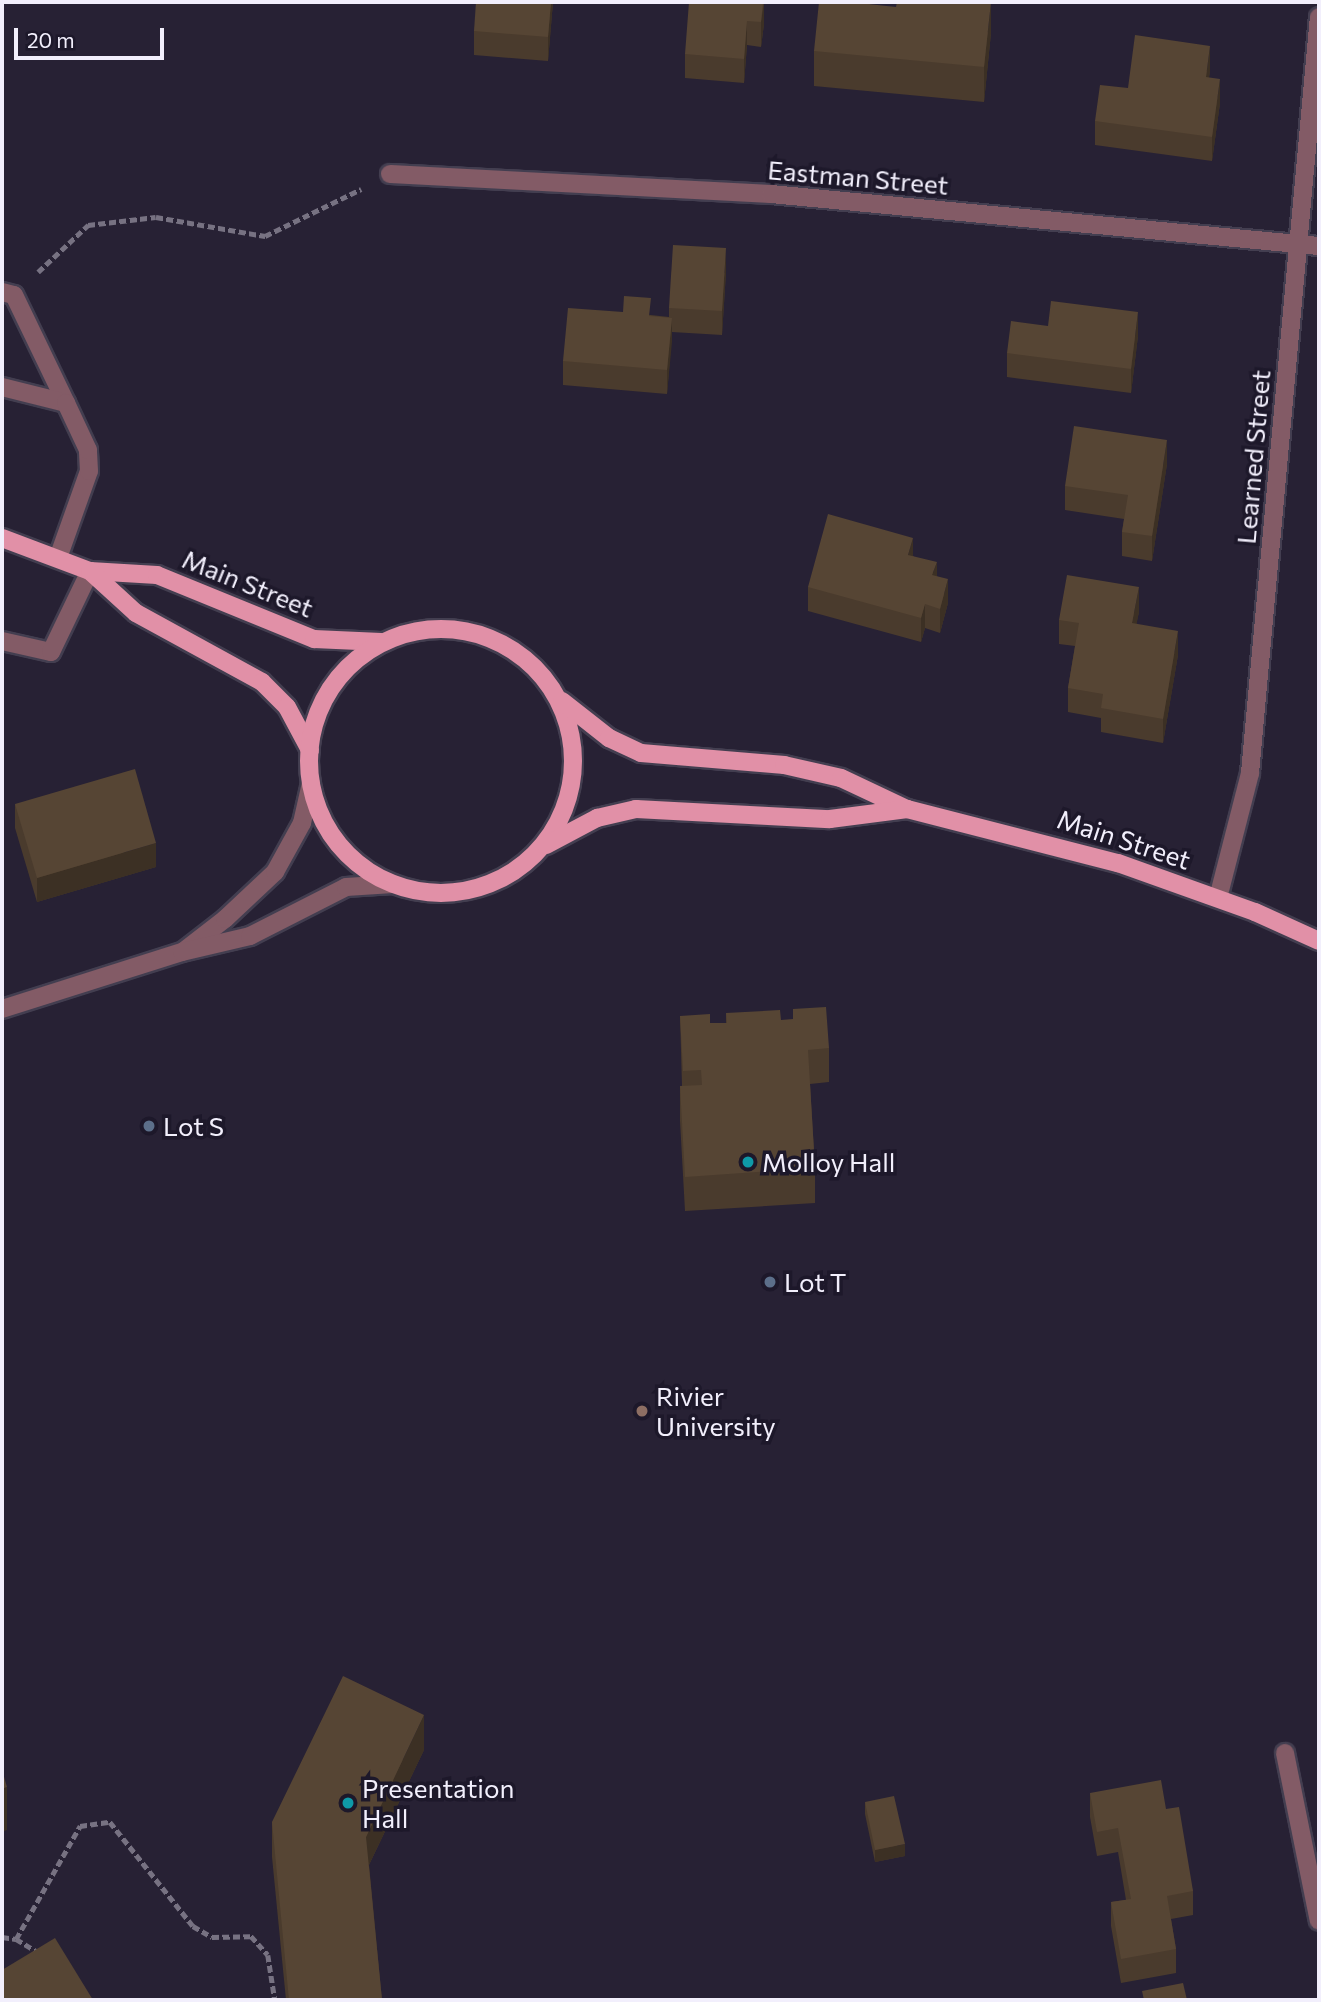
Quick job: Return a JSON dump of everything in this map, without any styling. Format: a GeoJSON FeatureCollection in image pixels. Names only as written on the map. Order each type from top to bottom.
{"type":"FeatureCollection","features":[{"type":"Feature","properties":{"kind":"main road","name":"Main Street"},"geometry":{"type":"LineString","coordinates":[[2,538],[90,571],[157,575],[314,639],[352,643],[387,641]]}},
{"type":"Feature","properties":{"kind":"main road","name":"Main Street"},"geometry":{"type":"LineString","coordinates":[[90,571],[136,614],[262,681],[292,714],[310,751]]}},
{"type":"Feature","properties":{"kind":"main road"},"geometry":{"type":"LineString","coordinates":[[432,629],[488,637],[521,656],[557,697],[571,737],[573,776],[561,816],[540,849],[510,873],[475,888],[438,893],[393,884],[359,864],[333,836],[311,783],[310,751],[313,728],[332,688],[346,670],[387,641],[432,629]]}},
{"type":"Feature","properties":{"kind":"main road","name":"Main Street"},"geometry":{"type":"LineString","coordinates":[[557,697],[593,728],[640,753],[814,771],[851,782],[907,809],[1063,846],[1218,898],[1319,941]]}},
{"type":"Feature","properties":{"kind":"main road","name":"Main Street"},"geometry":{"type":"LineString","coordinates":[[540,849],[579,825],[636,809],[831,819],[907,809]]}},
{"type":"Feature","properties":{"kind":"street","name":"Learned Street"},"geometry":{"type":"LineString","coordinates":[[1218,898],[1251,773],[1319,17]]}},
{"type":"Feature","properties":{"kind":"street","name":"Eastman Street"},"geometry":{"type":"LineString","coordinates":[[390,174],[771,194],[1319,246]]}},
{"type":"Feature","properties":{"kind":"street"},"geometry":{"type":"LineString","coordinates":[[8,293],[88,450],[89,471],[58,558]]}},
{"type":"Feature","properties":{"kind":"street"},"geometry":{"type":"LineString","coordinates":[[2,387],[65,403]]}},
{"type":"Feature","properties":{"kind":"street"},"geometry":{"type":"LineString","coordinates":[[2,641],[51,652],[90,571]]}},
{"type":"Feature","properties":{"kind":"street"},"geometry":{"type":"LineString","coordinates":[[182,952],[225,919],[275,872],[302,823],[311,783]]}},
{"type":"Feature","properties":{"kind":"street"},"geometry":{"type":"LineString","coordinates":[[2,1009],[182,952],[250,936],[346,887],[393,884]]}},
{"type":"Feature","properties":{"kind":"street"},"geometry":{"type":"LineString","coordinates":[[1285,1754],[1319,1921]]}},
{"type":"Feature","properties":{"kind":"path"},"geometry":{"type":"LineString","coordinates":[[8,293],[88,225],[156,217],[265,236],[390,174]]}},
{"type":"Feature","properties":{"kind":"path"},"geometry":{"type":"LineString","coordinates":[[16,1939],[80,1826],[110,1822],[193,1926],[212,1937],[251,1936],[268,1955],[275,2000]]}},
{"type":"Feature","properties":{"kind":"path"},"geometry":{"type":"LineString","coordinates":[[2,1937],[16,1939],[45,1959]]}},
{"type":"Feature","properties":{"kind":"building"},"geometry":{"type":"Polygon","coordinates":[[[476,2],[551,2],[548,37],[474,31],[476,2]]]}},
{"type":"Feature","properties":{"kind":"building"},"geometry":{"type":"Polygon","coordinates":[[[689,2],[763,2],[761,22],[747,21],[744,59],[685,54],[689,2]]]}},
{"type":"Feature","properties":{"kind":"building"},"geometry":{"type":"Polygon","coordinates":[[[819,2],[868,2],[896,7],[897,2],[991,2],[984,67],[814,51],[819,2]]]}},
{"type":"Feature","properties":{"kind":"building"},"geometry":{"type":"Polygon","coordinates":[[[1135,35],[1210,46],[1206,77],[1220,79],[1212,137],[1095,121],[1100,85],[1128,88],[1135,35]]]}},
{"type":"Feature","properties":{"kind":"building"},"geometry":{"type":"Polygon","coordinates":[[[673,245],[726,248],[722,311],[669,308],[673,245]]]}},
{"type":"Feature","properties":{"kind":"building"},"geometry":{"type":"Polygon","coordinates":[[[624,296],[651,298],[649,316],[672,318],[667,370],[563,361],[568,308],[623,312],[624,296]]]}},
{"type":"Feature","properties":{"kind":"building"},"geometry":{"type":"Polygon","coordinates":[[[1051,301],[1138,312],[1131,369],[1007,353],[1011,321],[1048,326],[1051,301]]]}},
{"type":"Feature","properties":{"kind":"building"},"geometry":{"type":"Polygon","coordinates":[[[1074,426],[1167,440],[1152,536],[1122,532],[1128,495],[1065,486],[1074,426]]]}},
{"type":"Feature","properties":{"kind":"building"},"geometry":{"type":"Polygon","coordinates":[[[828,514],[913,538],[908,555],[937,562],[932,575],[948,579],[940,609],[925,604],[921,618],[808,587],[828,514]]]}},
{"type":"Feature","properties":{"kind":"building"},"geometry":{"type":"Polygon","coordinates":[[[1067,575],[1139,587],[1132,623],[1178,631],[1163,719],[1101,708],[1103,694],[1068,688],[1079,623],[1059,620],[1067,575]]]}},
{"type":"Feature","properties":{"kind":"building"},"geometry":{"type":"Polygon","coordinates":[[[2,661],[4,661],[2,692],[2,661]]]}},
{"type":"Feature","properties":{"kind":"building"},"geometry":{"type":"Polygon","coordinates":[[[135,769],[156,843],[37,878],[15,804],[135,769]]]}},
{"type":"Feature","properties":{"kind":"building","name":"Molloy Hall"},"geometry":{"type":"Polygon","coordinates":[[[826,1007],[829,1048],[808,1050],[815,1168],[685,1177],[680,1086],[702,1085],[701,1070],[683,1071],[680,1016],[710,1014],[710,1023],[727,1023],[726,1013],[780,1010],[781,1020],[793,1019],[793,1009],[826,1007]]]}},
{"type":"Feature","properties":{"kind":"building","name":"Presentation Hall"},"geometry":{"type":"Polygon","coordinates":[[[343,1676],[424,1715],[366,1837],[382,2000],[289,2000],[272,1822],[343,1676]]]}},
{"type":"Feature","properties":{"kind":"building"},"geometry":{"type":"Polygon","coordinates":[[[2,1770],[7,1787],[2,1789],[2,1770]]]}},
{"type":"Feature","properties":{"kind":"building"},"geometry":{"type":"Polygon","coordinates":[[[1161,1780],[1166,1809],[1179,1807],[1193,1891],[1167,1896],[1176,1949],[1121,1959],[1111,1902],[1131,1899],[1118,1828],[1097,1832],[1090,1793],[1161,1780]]]}},
{"type":"Feature","properties":{"kind":"building"},"geometry":{"type":"Polygon","coordinates":[[[894,1796],[905,1844],[875,1850],[865,1802],[894,1796]]]}},
{"type":"Feature","properties":{"kind":"building"},"geometry":{"type":"Polygon","coordinates":[[[55,1938],[93,2000],[2,2000],[2,1970],[55,1938]]]}},
{"type":"Feature","properties":{"kind":"building"},"geometry":{"type":"Polygon","coordinates":[[[1183,1983],[1187,2000],[1144,2000],[1142,1991],[1183,1983]]]}},
{"type":"Feature","properties":{"kind":"place","name":"Lot S"},"geometry":{"type":"Point","coordinates":[149,1126]}},
{"type":"Feature","properties":{"kind":"place","name":"Molloy Hall"},"geometry":{"type":"Point","coordinates":[748,1162]}},
{"type":"Feature","properties":{"kind":"place","name":"Lot T"},"geometry":{"type":"Point","coordinates":[770,1282]}},
{"type":"Feature","properties":{"kind":"place","name":"Rivier University"},"geometry":{"type":"Point","coordinates":[642,1411]}},
{"type":"Feature","properties":{"kind":"place","name":"Presentation Hall"},"geometry":{"type":"Point","coordinates":[348,1803]}}]}
